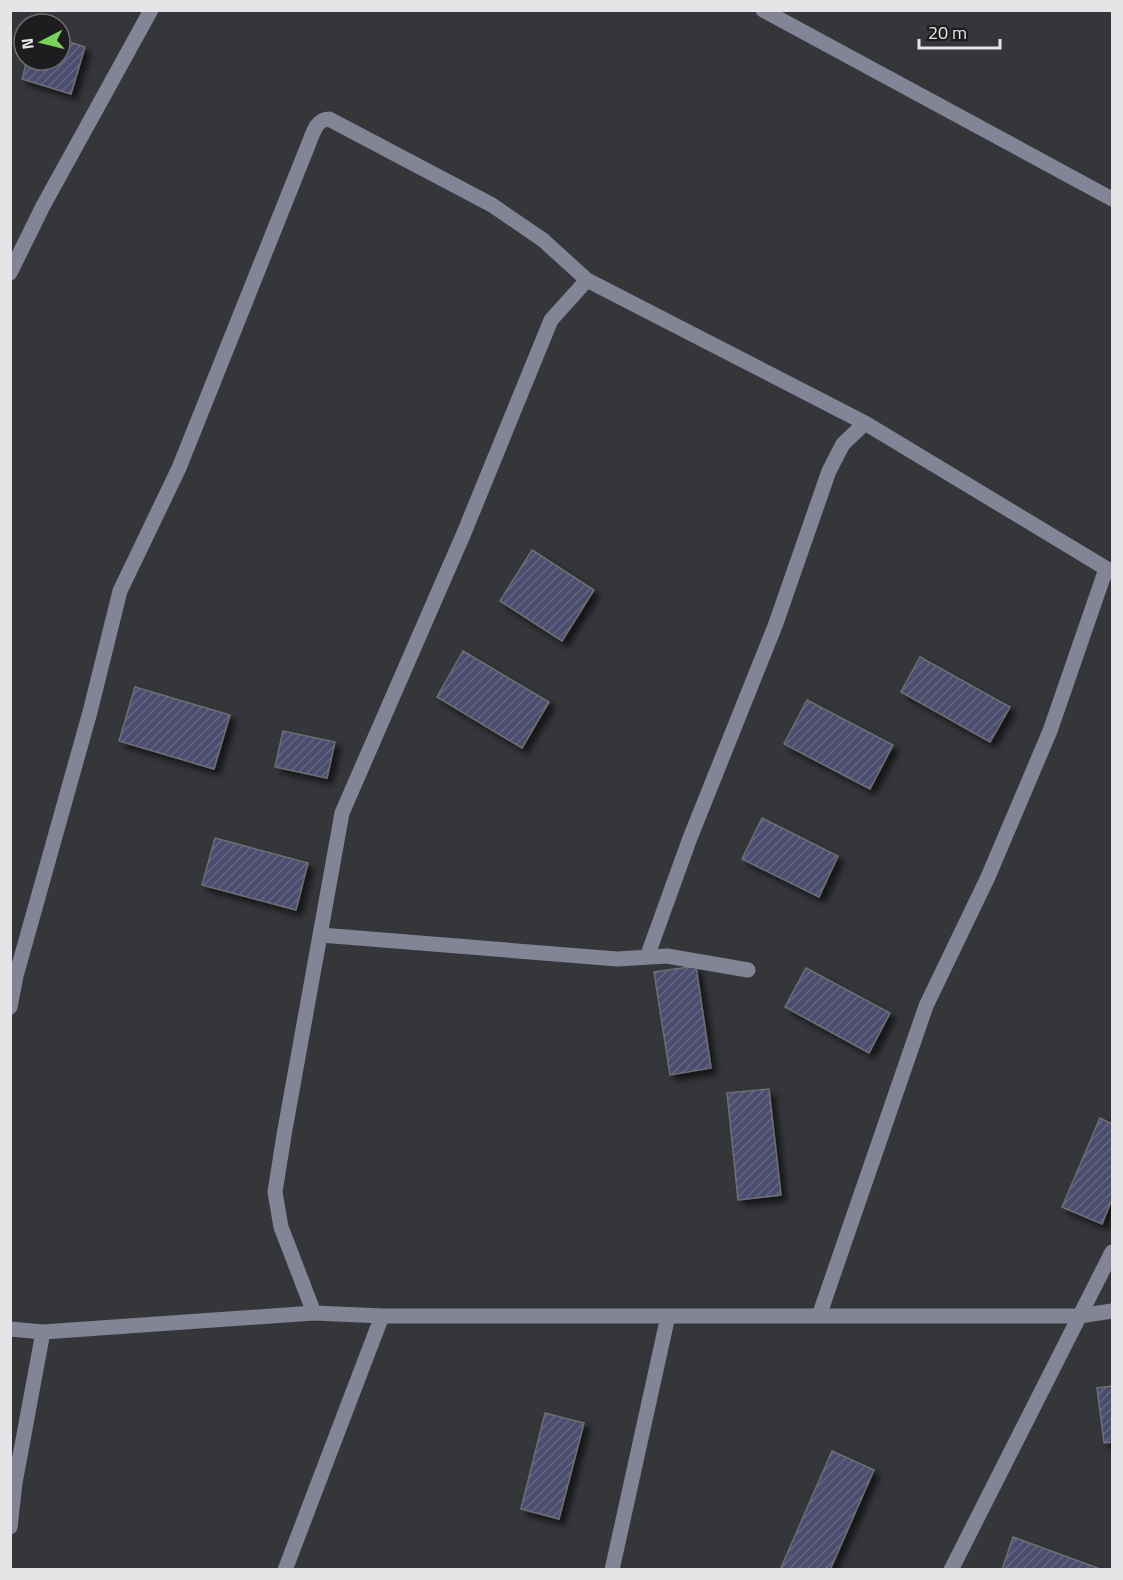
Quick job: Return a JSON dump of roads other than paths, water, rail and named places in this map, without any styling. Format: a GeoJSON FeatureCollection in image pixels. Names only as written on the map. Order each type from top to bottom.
{"type":"FeatureCollection","features":[{"type":"Feature","properties":{"kind":"street"},"geometry":{"type":"LineString","coordinates":[[10,273],[43,206],[152,10]]}},
{"type":"Feature","properties":{"kind":"street"},"geometry":{"type":"LineString","coordinates":[[763,10],[1024,153],[1113,199]]}},
{"type":"Feature","properties":{"kind":"street"},"geometry":{"type":"LineString","coordinates":[[10,1007],[16,976],[90,712],[120,591],[179,468],[307,148],[319,122],[329,119],[492,205],[543,240],[587,280],[865,423],[1109,571],[1050,731],[988,877],[926,1006],[819,1316]]}},
{"type":"Feature","properties":{"kind":"street"},"geometry":{"type":"LineString","coordinates":[[315,1313],[281,1227],[275,1192],[342,813],[464,533],[551,320],[587,280]]}},
{"type":"Feature","properties":{"kind":"street"},"geometry":{"type":"LineString","coordinates":[[647,957],[690,838],[775,626],[829,471],[843,444],[865,423]]}},
{"type":"Feature","properties":{"kind":"street"},"geometry":{"type":"LineString","coordinates":[[321,935],[617,959],[667,956],[748,970]]}},
{"type":"Feature","properties":{"kind":"street"},"geometry":{"type":"LineString","coordinates":[[951,1569],[1113,1252]]}},
{"type":"Feature","properties":{"kind":"street"},"geometry":{"type":"LineString","coordinates":[[10,1329],[43,1332],[315,1313],[382,1316],[1079,1316],[1113,1311]]}},
{"type":"Feature","properties":{"kind":"street"},"geometry":{"type":"LineString","coordinates":[[285,1569],[382,1316]]}},
{"type":"Feature","properties":{"kind":"street"},"geometry":{"type":"LineString","coordinates":[[612,1569],[668,1316]]}},
{"type":"Feature","properties":{"kind":"street"},"geometry":{"type":"LineString","coordinates":[[10,1527],[15,1483],[43,1332]]}}]}
